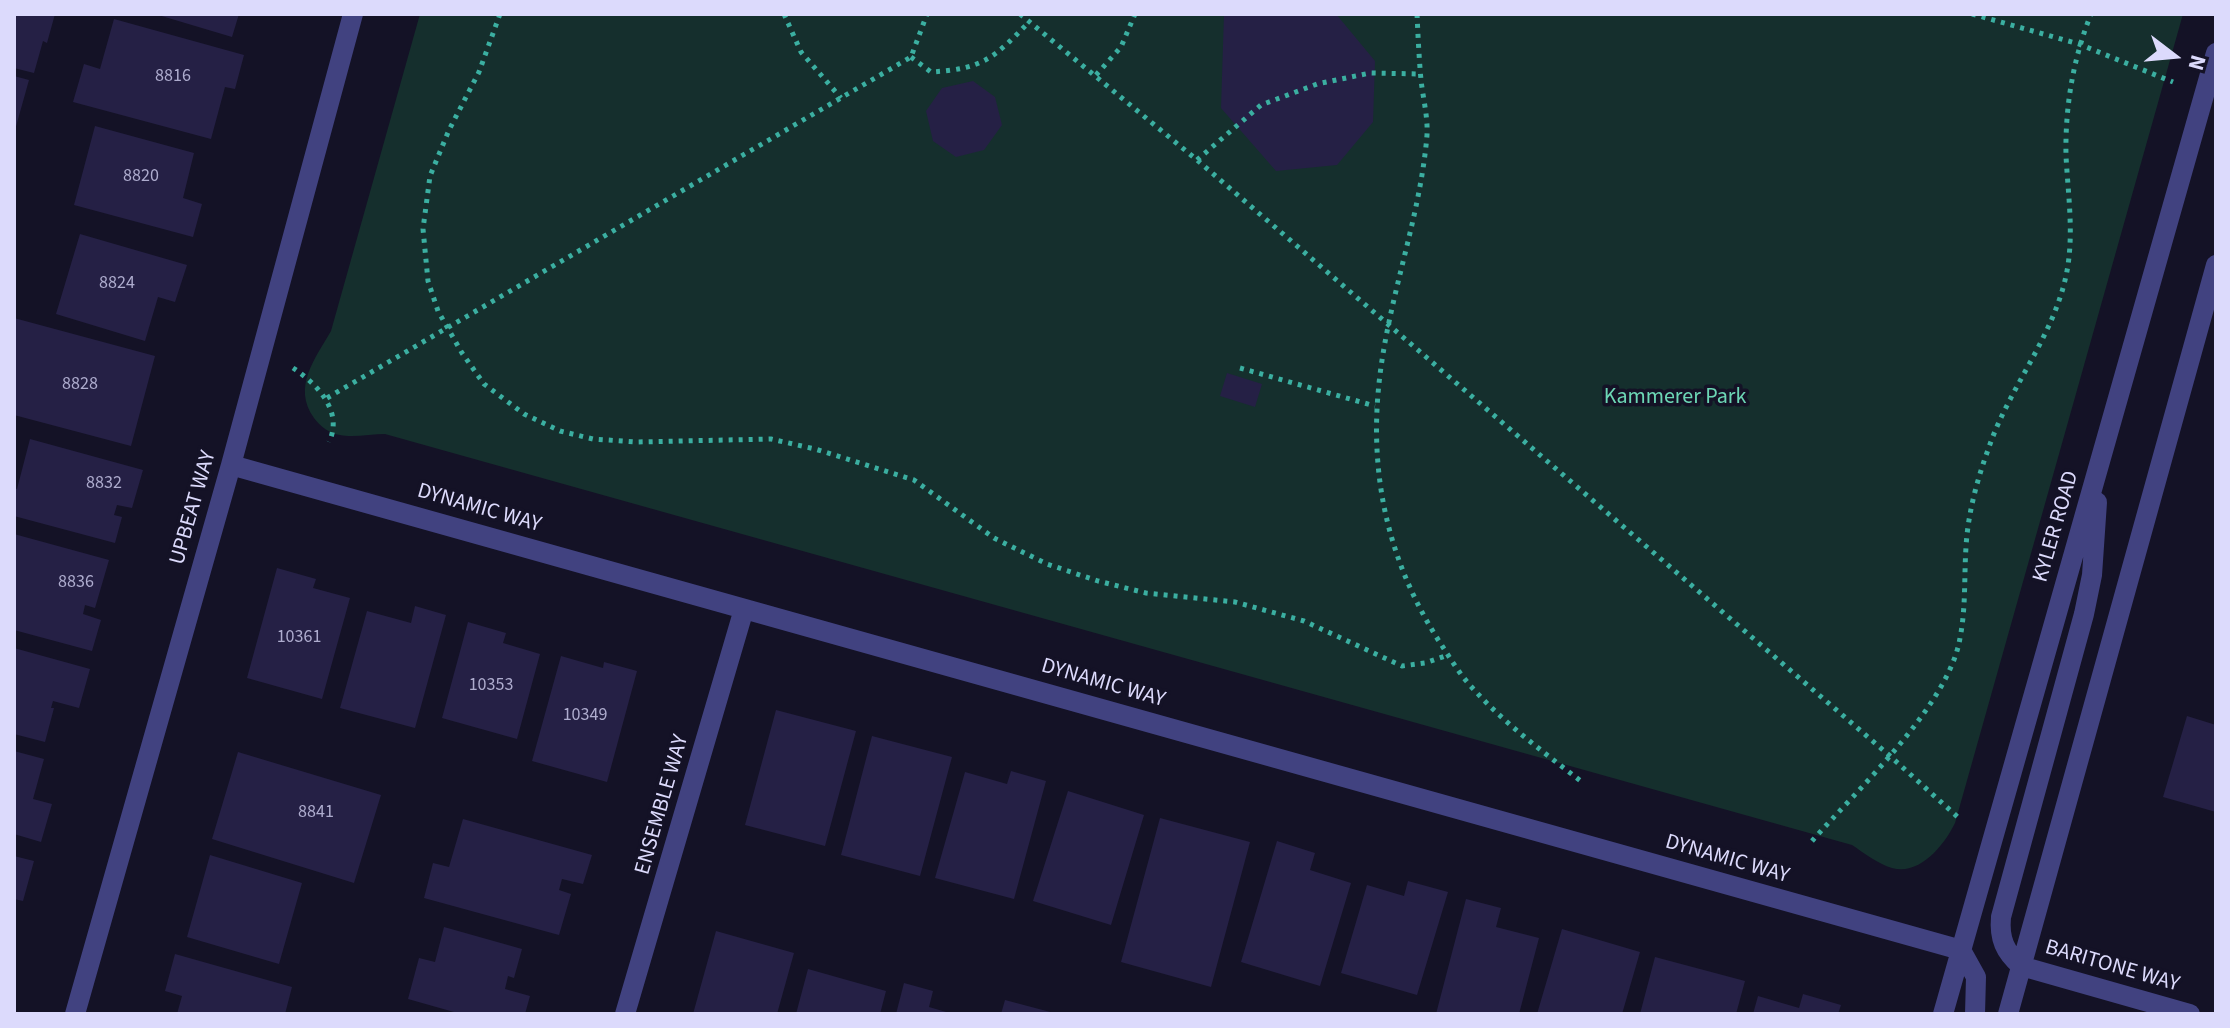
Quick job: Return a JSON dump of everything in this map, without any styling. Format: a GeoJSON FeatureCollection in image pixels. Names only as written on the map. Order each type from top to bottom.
{"type":"FeatureCollection","features":[{"type":"Feature","properties":{"kind":"street","name":"UPBEAT WAY"},"geometry":{"type":"LineString","coordinates":[[75,1014],[231,465],[353,14]]}},
{"type":"Feature","properties":{"kind":"street","name":"KYLER ROAD"},"geometry":{"type":"LineString","coordinates":[[1943,1014],[2216,53]]}},
{"type":"Feature","properties":{"kind":"street"},"geometry":{"type":"LineString","coordinates":[[2008,1014],[2216,265]]}},
{"type":"Feature","properties":{"kind":"street","name":"DYNAMIC WAY"},"geometry":{"type":"LineString","coordinates":[[231,465],[1961,950]]}},
{"type":"Feature","properties":{"kind":"street"},"geometry":{"type":"LineString","coordinates":[[2021,966],[2004,946],[2000,932],[2001,917],[2084,614],[2092,575],[2098,471]]}},
{"type":"Feature","properties":{"kind":"street","name":"ENSEMBLE WAY"},"geometry":{"type":"LineString","coordinates":[[625,1014],[744,609]]}},
{"type":"Feature","properties":{"kind":"street"},"geometry":{"type":"LineString","coordinates":[[1961,950],[1976,977],[1975,1014]]}},
{"type":"Feature","properties":{"kind":"street","name":"BARITONE WAY"},"geometry":{"type":"LineString","coordinates":[[2021,966],[2190,1014]]}},
{"type":"Feature","properties":{"kind":"path"},"geometry":{"type":"LineString","coordinates":[[500,14],[479,72],[449,130],[430,176],[423,229],[428,281],[438,311],[484,384],[524,414],[560,431],[593,439],[636,442],[771,439],[815,449],[914,480],[994,538],[1047,564],[1098,581],[1146,593],[1223,600],[1304,621],[1402,666],[1425,663],[1448,655]]}},
{"type":"Feature","properties":{"kind":"path"},"geometry":{"type":"LineString","coordinates":[[784,14],[801,52],[841,98]]}},
{"type":"Feature","properties":{"kind":"path"},"geometry":{"type":"LineString","coordinates":[[327,398],[911,57],[927,14]]}},
{"type":"Feature","properties":{"kind":"path"},"geometry":{"type":"LineString","coordinates":[[1020,14],[1197,160],[1963,822]]}},
{"type":"Feature","properties":{"kind":"path"},"geometry":{"type":"LineString","coordinates":[[1096,75],[1121,47],[1135,14]]}},
{"type":"Feature","properties":{"kind":"path"},"geometry":{"type":"LineString","coordinates":[[1417,14],[1427,131],[1418,196],[1388,325],[1375,406],[1375,449],[1380,488],[1395,554],[1423,615],[1448,655],[1467,682],[1508,724],[1582,782]]}},
{"type":"Feature","properties":{"kind":"path"},"geometry":{"type":"LineString","coordinates":[[1972,14],[2079,44],[2174,83]]}},
{"type":"Feature","properties":{"kind":"path"},"geometry":{"type":"LineString","coordinates":[[1812,841],[1917,723],[1948,674],[1960,640],[1971,506],[2011,393],[2034,357],[2054,314],[2066,274],[2070,245],[2066,153],[2068,100],[2079,44],[2091,14]]}},
{"type":"Feature","properties":{"kind":"path"},"geometry":{"type":"LineString","coordinates":[[911,57],[931,72],[962,70],[997,55],[1029,22]]}},
{"type":"Feature","properties":{"kind":"path"},"geometry":{"type":"LineString","coordinates":[[1197,160],[1261,105],[1317,84],[1370,73],[1421,74]]}},
{"type":"Feature","properties":{"kind":"path"},"geometry":{"type":"LineString","coordinates":[[292,367],[327,398],[333,423],[329,442]]}},
{"type":"Feature","properties":{"kind":"path"},"geometry":{"type":"LineString","coordinates":[[1240,368],[1375,406]]}},
{"type":"Feature","properties":{"kind":"green space","name":"Kammerer Park"},"geometry":{"type":"Polygon","coordinates":[[[420,14],[2183,14],[1955,823],[1938,849],[1922,863],[1902,869],[1882,864],[1852,845],[385,434],[351,436],[336,434],[322,427],[308,407],[305,384],[331,331],[420,14]]]}},
{"type":"Feature","properties":{"kind":"building"},"geometry":{"type":"Polygon","coordinates":[[[14,14],[55,14],[34,73],[14,68],[14,14]]]}},
{"type":"Feature","properties":{"kind":"building"},"geometry":{"type":"Polygon","coordinates":[[[155,14],[239,14],[232,37],[155,14]]]}},
{"type":"Feature","properties":{"kind":"building"},"geometry":{"type":"Polygon","coordinates":[[[1224,14],[1336,14],[1375,61],[1373,122],[1337,165],[1276,171],[1221,108],[1224,14]]]}},
{"type":"Feature","properties":{"kind":"building"},"geometry":{"type":"Polygon","coordinates":[[[114,19],[244,55],[235,89],[225,87],[211,139],[73,102],[84,64],[100,69],[114,19]]]}},
{"type":"Feature","properties":{"kind":"building"},"geometry":{"type":"Polygon","coordinates":[[[14,76],[29,80],[15,130],[14,130],[14,76]]]}},
{"type":"Feature","properties":{"kind":"building"},"geometry":{"type":"Polygon","coordinates":[[[973,81],[995,97],[1002,125],[984,150],[956,157],[933,141],[926,111],[942,88],[973,81]]]}},
{"type":"Feature","properties":{"kind":"building"},"geometry":{"type":"Polygon","coordinates":[[[95,126],[194,153],[183,198],[202,204],[193,237],[74,205],[95,126]]]}},
{"type":"Feature","properties":{"kind":"building"},"geometry":{"type":"Polygon","coordinates":[[[80,234],[187,265],[175,302],[158,297],[145,341],[56,314],[80,234]]]}},
{"type":"Feature","properties":{"kind":"building"},"geometry":{"type":"Polygon","coordinates":[[[14,318],[155,356],[131,446],[14,415],[14,318]]]}},
{"type":"Feature","properties":{"kind":"building"},"geometry":{"type":"Polygon","coordinates":[[[1227,373],[1262,384],[1255,407],[1220,396],[1227,373]]]}},
{"type":"Feature","properties":{"kind":"building"},"geometry":{"type":"Polygon","coordinates":[[[30,439],[143,470],[132,508],[117,505],[114,515],[122,517],[115,543],[14,516],[14,488],[17,489],[30,439]]]}},
{"type":"Feature","properties":{"kind":"building"},"geometry":{"type":"Polygon","coordinates":[[[14,534],[109,560],[95,608],[85,605],[83,614],[101,620],[92,651],[14,630],[14,534]]]}},
{"type":"Feature","properties":{"kind":"building"},"geometry":{"type":"Polygon","coordinates":[[[277,568],[316,579],[313,588],[350,598],[322,699],[247,678],[277,568]]]}},
{"type":"Feature","properties":{"kind":"building"},"geometry":{"type":"Polygon","coordinates":[[[415,606],[446,615],[415,728],[340,708],[367,611],[411,623],[415,606]]]}},
{"type":"Feature","properties":{"kind":"building"},"geometry":{"type":"Polygon","coordinates":[[[468,622],[506,633],[503,643],[540,654],[517,739],[442,718],[468,622]]]}},
{"type":"Feature","properties":{"kind":"building"},"geometry":{"type":"Polygon","coordinates":[[[14,648],[90,669],[79,708],[53,701],[45,742],[14,734],[14,648]]]}},
{"type":"Feature","properties":{"kind":"building"},"geometry":{"type":"Polygon","coordinates":[[[561,656],[603,668],[604,662],[637,671],[607,782],[532,761],[561,656]]]}},
{"type":"Feature","properties":{"kind":"building"},"geometry":{"type":"Polygon","coordinates":[[[776,710],[856,731],[825,846],[745,825],[776,710]]]}},
{"type":"Feature","properties":{"kind":"building"},"geometry":{"type":"Polygon","coordinates":[[[2187,716],[2216,725],[2216,812],[2163,797],[2187,716]]]}},
{"type":"Feature","properties":{"kind":"building"},"geometry":{"type":"Polygon","coordinates":[[[872,736],[952,757],[920,876],[841,855],[872,736]]]}},
{"type":"Feature","properties":{"kind":"building"},"geometry":{"type":"Polygon","coordinates":[[[14,751],[44,759],[33,799],[52,804],[41,842],[14,834],[14,751]]]}},
{"type":"Feature","properties":{"kind":"building"},"geometry":{"type":"Polygon","coordinates":[[[238,752],[381,795],[354,883],[212,839],[238,752]]]}},
{"type":"Feature","properties":{"kind":"building"},"geometry":{"type":"Polygon","coordinates":[[[1011,771],[1046,781],[1014,899],[935,878],[965,772],[1007,784],[1011,771]]]}},
{"type":"Feature","properties":{"kind":"building"},"geometry":{"type":"Polygon","coordinates":[[[1068,791],[1144,815],[1111,925],[1033,901],[1068,791]]]}},
{"type":"Feature","properties":{"kind":"building"},"geometry":{"type":"Polygon","coordinates":[[[1160,818],[1250,842],[1211,987],[1121,962],[1160,818]]]}},
{"type":"Feature","properties":{"kind":"building"},"geometry":{"type":"Polygon","coordinates":[[[463,819],[592,855],[583,884],[562,879],[559,890],[571,894],[559,935],[424,898],[433,863],[449,867],[463,819]]]}},
{"type":"Feature","properties":{"kind":"building"},"geometry":{"type":"Polygon","coordinates":[[[1277,841],[1315,853],[1310,870],[1351,883],[1320,986],[1241,962],[1277,841]]]}},
{"type":"Feature","properties":{"kind":"building"},"geometry":{"type":"Polygon","coordinates":[[[210,855],[302,883],[279,964],[187,937],[210,855]]]}},
{"type":"Feature","properties":{"kind":"building"},"geometry":{"type":"Polygon","coordinates":[[[14,856],[34,861],[23,901],[14,899],[14,856]]]}},
{"type":"Feature","properties":{"kind":"building"},"geometry":{"type":"Polygon","coordinates":[[[1408,881],[1448,892],[1417,995],[1341,973],[1367,885],[1404,896],[1408,881]]]}},
{"type":"Feature","properties":{"kind":"building"},"geometry":{"type":"Polygon","coordinates":[[[1466,899],[1501,908],[1496,927],[1539,938],[1519,1014],[1436,1014],[1466,899]]]}},
{"type":"Feature","properties":{"kind":"building"},"geometry":{"type":"Polygon","coordinates":[[[444,927],[522,949],[514,978],[508,976],[505,989],[530,996],[525,1014],[461,1014],[408,999],[419,958],[435,962],[444,927]]]}},
{"type":"Feature","properties":{"kind":"building"},"geometry":{"type":"Polygon","coordinates":[[[1562,929],[1640,952],[1622,1014],[1537,1014],[1562,929]]]}},
{"type":"Feature","properties":{"kind":"building"},"geometry":{"type":"Polygon","coordinates":[[[716,931],[794,953],[777,1014],[693,1014],[716,931]]]}},
{"type":"Feature","properties":{"kind":"building"},"geometry":{"type":"Polygon","coordinates":[[[175,954],[292,987],[285,1014],[177,1014],[182,996],[165,991],[175,954]]]}},
{"type":"Feature","properties":{"kind":"building"},"geometry":{"type":"Polygon","coordinates":[[[1655,957],[1745,981],[1736,1014],[1640,1014],[1655,957]]]}},
{"type":"Feature","properties":{"kind":"building"},"geometry":{"type":"Polygon","coordinates":[[[808,969],[886,991],[880,1014],[796,1014],[808,969]]]}},
{"type":"Feature","properties":{"kind":"building"},"geometry":{"type":"Polygon","coordinates":[[[904,983],[933,991],[929,1007],[953,1014],[896,1014],[904,983]]]}},
{"type":"Feature","properties":{"kind":"building"},"geometry":{"type":"Polygon","coordinates":[[[1803,994],[1841,1005],[1838,1014],[1753,1014],[1758,996],[1799,1008],[1803,994]]]}},
{"type":"Feature","properties":{"kind":"building"},"geometry":{"type":"Polygon","coordinates":[[[1005,1000],[1054,1013],[1054,1014],[1001,1014],[1005,1000]]]}}]}
